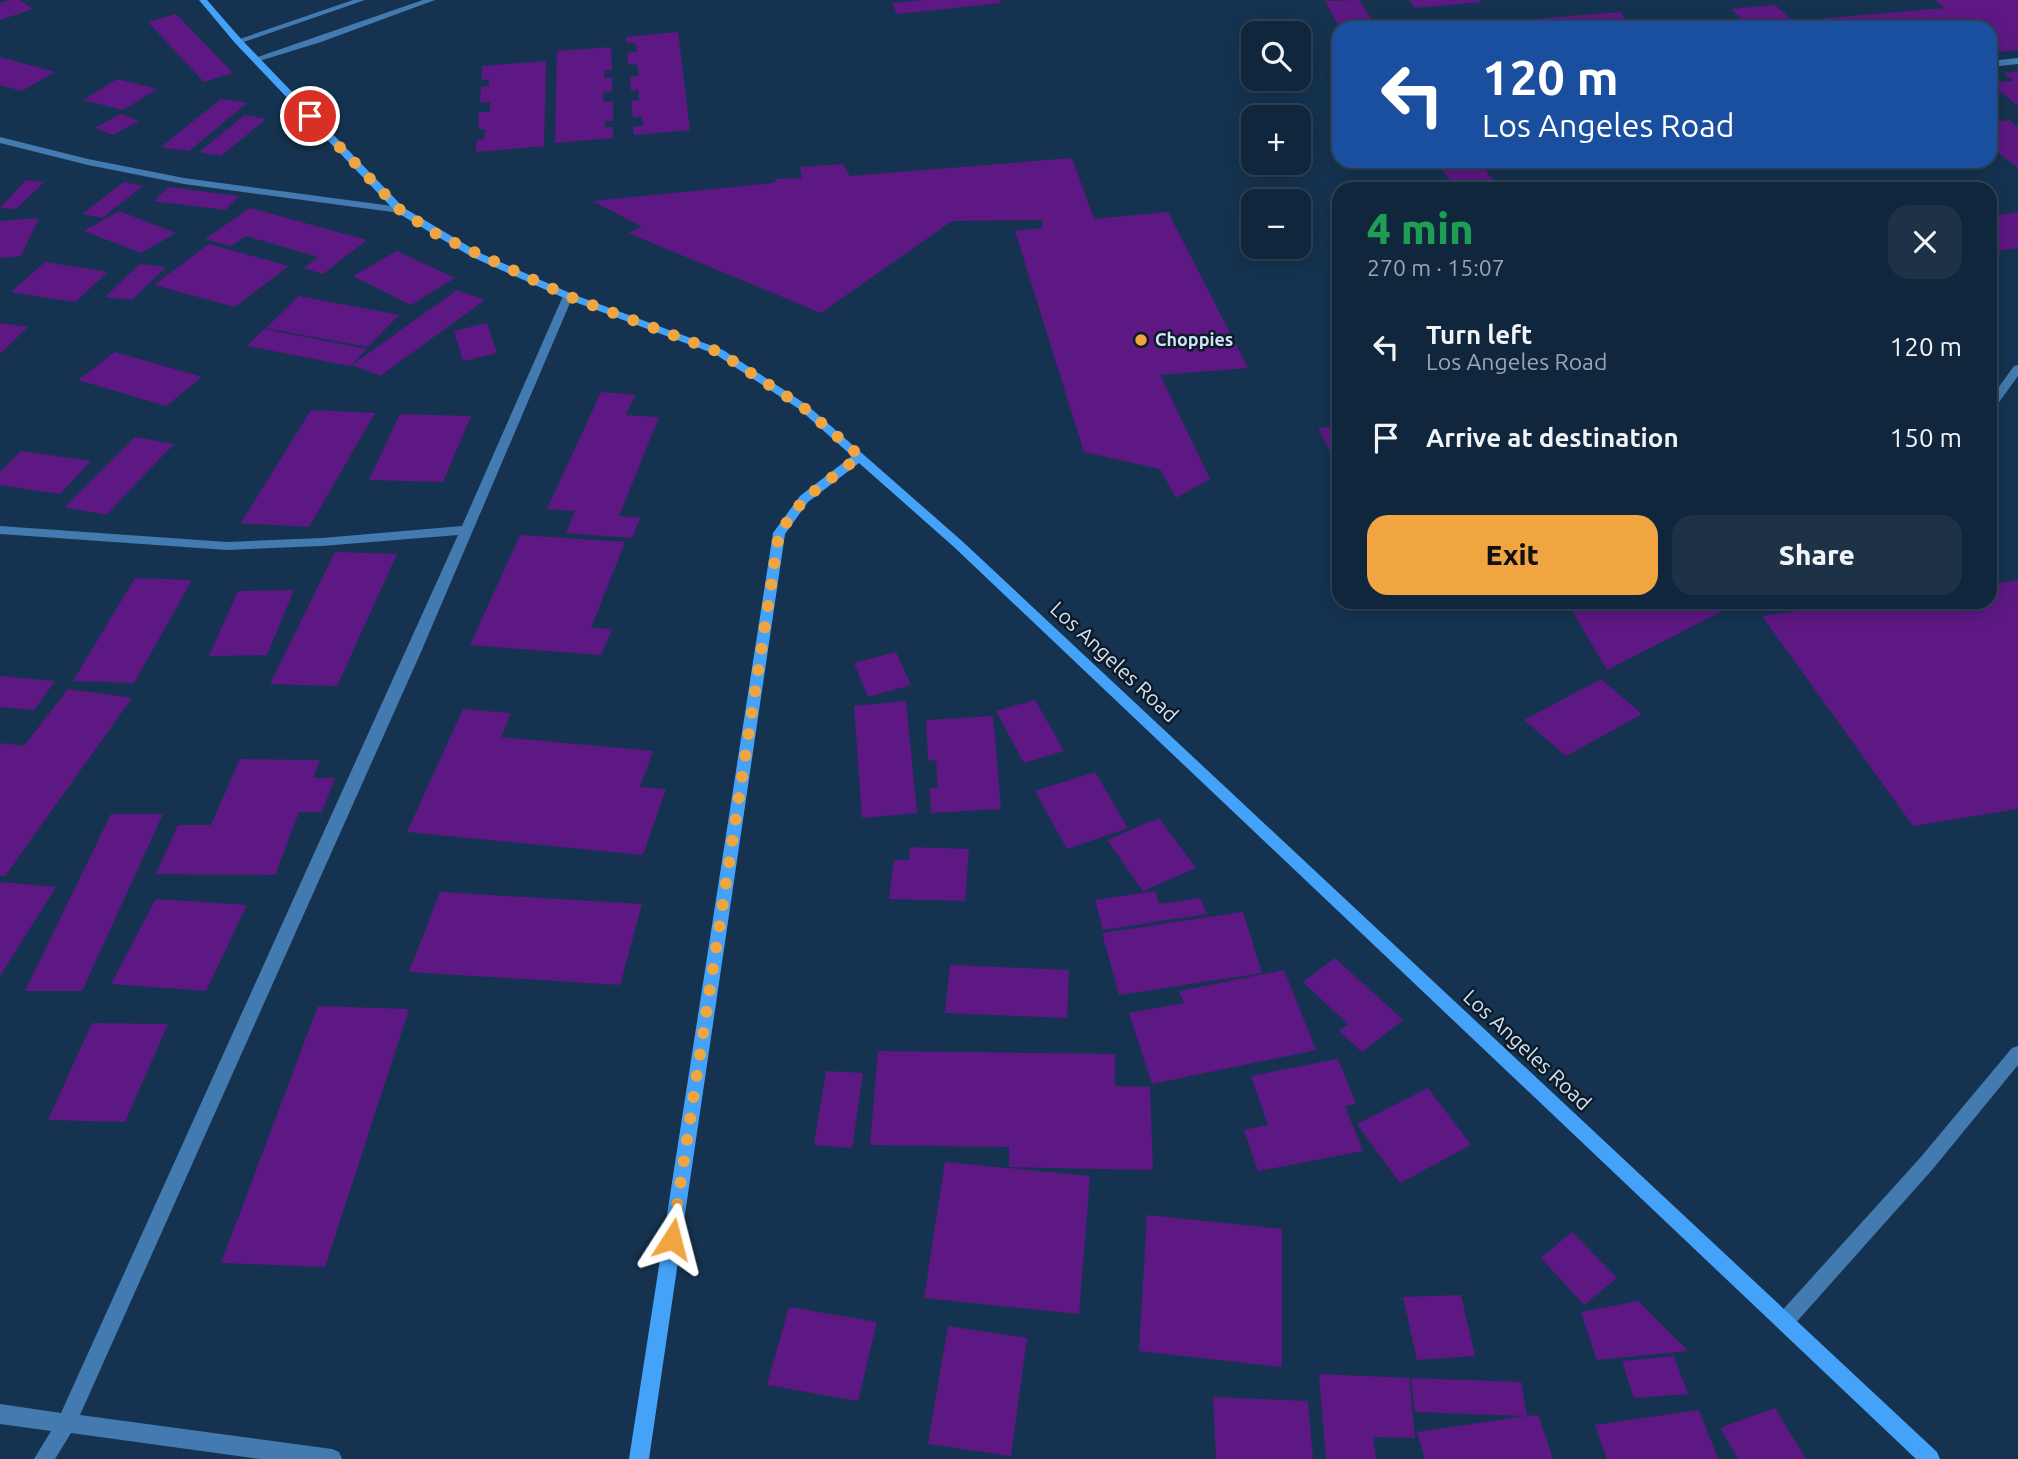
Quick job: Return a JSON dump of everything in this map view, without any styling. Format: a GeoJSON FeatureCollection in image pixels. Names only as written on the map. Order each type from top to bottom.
{"type":"FeatureCollection","features":[{"type":"Feature","properties":{"kind":"main road","name":"Los Angeles Road"},"geometry":{"type":"LineString","coordinates":[[203,0],[238,41],[400,210],[476,255],[568,296],[719,352],[803,407],[860,456],[1786,1321],[1930,1459]]}},
{"type":"Feature","properties":{"kind":"main road"},"geometry":{"type":"LineString","coordinates":[[639,1459],[779,533],[804,499],[860,456]]}},
{"type":"Feature","properties":{"kind":"street"},"geometry":{"type":"LineString","coordinates":[[238,41],[361,0]]}},
{"type":"Feature","properties":{"kind":"street"},"geometry":{"type":"LineString","coordinates":[[256,59],[431,0]]}},
{"type":"Feature","properties":{"kind":"street"},"geometry":{"type":"LineString","coordinates":[[1997,63],[2018,61]]}},
{"type":"Feature","properties":{"kind":"street"},"geometry":{"type":"LineString","coordinates":[[0,140],[88,162],[184,181],[400,210]]}},
{"type":"Feature","properties":{"kind":"street"},"geometry":{"type":"LineString","coordinates":[[44,1459],[66,1422],[467,530],[568,296]]}},
{"type":"Feature","properties":{"kind":"street"},"geometry":{"type":"LineString","coordinates":[[1997,397],[2018,368]]}},
{"type":"Feature","properties":{"kind":"street"},"geometry":{"type":"LineString","coordinates":[[0,530],[227,546],[321,542],[467,530]]}},
{"type":"Feature","properties":{"kind":"street"},"geometry":{"type":"LineString","coordinates":[[1786,1321],[1926,1164],[2018,1053]]}},
{"type":"Feature","properties":{"kind":"street"},"geometry":{"type":"LineString","coordinates":[[0,1414],[332,1459]]}},
{"type":"Feature","properties":{"kind":"building"},"geometry":{"type":"Polygon","coordinates":[[[20,0],[33,9],[0,20],[0,3],[20,0]]]}},
{"type":"Feature","properties":{"kind":"building"},"geometry":{"type":"Polygon","coordinates":[[[924,0],[1000,0],[1001,3],[897,14],[892,3],[924,0]]]}},
{"type":"Feature","properties":{"kind":"building"},"geometry":{"type":"Polygon","coordinates":[[[1359,0],[1374,21],[1336,21],[1325,1],[1359,0]]]}},
{"type":"Feature","properties":{"kind":"building"},"geometry":{"type":"Polygon","coordinates":[[[1409,0],[1480,0],[1480,2],[1415,8],[1409,0]]]}},
{"type":"Feature","properties":{"kind":"building"},"geometry":{"type":"Polygon","coordinates":[[[1935,0],[2018,0],[2018,50],[1997,52],[1997,21],[1793,21],[1945,8],[1935,0]]]}},
{"type":"Feature","properties":{"kind":"building"},"geometry":{"type":"Polygon","coordinates":[[[1775,5],[1793,21],[1744,21],[1731,9],[1775,5]]]}},
{"type":"Feature","properties":{"kind":"building"},"geometry":{"type":"Polygon","coordinates":[[[1620,12],[1628,21],[1523,21],[1620,12]]]}},
{"type":"Feature","properties":{"kind":"building"},"geometry":{"type":"Polygon","coordinates":[[[176,14],[233,73],[204,82],[148,22],[176,14]]]}},
{"type":"Feature","properties":{"kind":"building"},"geometry":{"type":"Polygon","coordinates":[[[678,32],[690,130],[634,135],[633,127],[643,126],[642,116],[633,118],[631,101],[639,100],[638,90],[631,91],[630,77],[639,76],[637,64],[629,65],[627,53],[637,52],[636,43],[627,43],[626,37],[678,32]]]}},
{"type":"Feature","properties":{"kind":"building"},"geometry":{"type":"Polygon","coordinates":[[[611,47],[612,71],[604,71],[604,78],[612,77],[612,92],[603,93],[603,102],[613,101],[613,121],[605,121],[605,128],[613,127],[613,138],[555,143],[557,51],[611,47]]]}},
{"type":"Feature","properties":{"kind":"building"},"geometry":{"type":"Polygon","coordinates":[[[0,57],[55,72],[22,91],[0,85],[0,57]]]}},
{"type":"Feature","properties":{"kind":"building"},"geometry":{"type":"Polygon","coordinates":[[[546,61],[544,146],[476,152],[477,140],[484,139],[485,129],[478,129],[479,112],[490,112],[490,102],[480,103],[481,87],[489,86],[489,79],[482,80],[482,66],[546,61]]]}},
{"type":"Feature","properties":{"kind":"building"},"geometry":{"type":"Polygon","coordinates":[[[2018,71],[2018,106],[1997,89],[1997,82],[2014,81],[2004,73],[2018,71]]]}},
{"type":"Feature","properties":{"kind":"building"},"geometry":{"type":"Polygon","coordinates":[[[117,79],[157,89],[123,110],[83,100],[117,79]]]}},
{"type":"Feature","properties":{"kind":"building"},"geometry":{"type":"Polygon","coordinates":[[[221,99],[247,103],[189,151],[161,147],[221,99]]]}},
{"type":"Feature","properties":{"kind":"building"},"geometry":{"type":"Polygon","coordinates":[[[121,114],[139,121],[113,135],[95,128],[121,114]]]}},
{"type":"Feature","properties":{"kind":"building"},"geometry":{"type":"Polygon","coordinates":[[[245,115],[266,119],[221,156],[199,152],[245,115]]]}},
{"type":"Feature","properties":{"kind":"building"},"geometry":{"type":"Polygon","coordinates":[[[2009,120],[2018,127],[2018,168],[1997,152],[1997,122],[2009,120]]]}},
{"type":"Feature","properties":{"kind":"building","name":"Choppies"},"geometry":{"type":"Polygon","coordinates":[[[1072,158],[1094,219],[1168,212],[1248,368],[1160,375],[1210,479],[1176,498],[1160,469],[1084,452],[1015,231],[1042,228],[1043,220],[952,221],[821,313],[628,233],[642,227],[593,201],[775,183],[776,179],[802,178],[800,167],[843,164],[850,176],[1072,158]]]}},
{"type":"Feature","properties":{"kind":"building"},"geometry":{"type":"Polygon","coordinates":[[[1440,168],[1484,168],[1495,182],[1452,182],[1440,168]]]}},
{"type":"Feature","properties":{"kind":"building"},"geometry":{"type":"Polygon","coordinates":[[[26,180],[44,182],[16,209],[0,208],[26,180]]]}},
{"type":"Feature","properties":{"kind":"building"},"geometry":{"type":"Polygon","coordinates":[[[124,182],[143,186],[102,218],[82,214],[124,182]]]}},
{"type":"Feature","properties":{"kind":"building"},"geometry":{"type":"Polygon","coordinates":[[[169,187],[239,196],[225,210],[154,201],[169,187]]]}},
{"type":"Feature","properties":{"kind":"building"},"geometry":{"type":"Polygon","coordinates":[[[250,208],[367,240],[323,274],[304,268],[318,257],[246,236],[231,246],[205,239],[250,208]]]}},
{"type":"Feature","properties":{"kind":"building"},"geometry":{"type":"Polygon","coordinates":[[[119,211],[176,233],[141,253],[84,231],[119,211]]]}},
{"type":"Feature","properties":{"kind":"building"},"geometry":{"type":"Polygon","coordinates":[[[2018,212],[2018,248],[1997,251],[1997,215],[2018,212]]]}},
{"type":"Feature","properties":{"kind":"building"},"geometry":{"type":"Polygon","coordinates":[[[39,218],[21,256],[0,258],[0,221],[39,218]]]}},
{"type":"Feature","properties":{"kind":"building"},"geometry":{"type":"Polygon","coordinates":[[[209,244],[289,266],[235,307],[154,285],[209,244]]]}},
{"type":"Feature","properties":{"kind":"building"},"geometry":{"type":"Polygon","coordinates":[[[397,251],[455,278],[411,305],[353,276],[397,251]]]}},
{"type":"Feature","properties":{"kind":"building"},"geometry":{"type":"Polygon","coordinates":[[[45,262],[108,272],[75,302],[11,292],[45,262]]]}},
{"type":"Feature","properties":{"kind":"building"},"geometry":{"type":"Polygon","coordinates":[[[140,264],[166,267],[132,300],[105,297],[140,264]]]}},
{"type":"Feature","properties":{"kind":"building"},"geometry":{"type":"Polygon","coordinates":[[[457,290],[485,300],[380,376],[352,365],[457,290]]]}},
{"type":"Feature","properties":{"kind":"building"},"geometry":{"type":"Polygon","coordinates":[[[299,296],[399,315],[368,347],[266,328],[299,296]]]}},
{"type":"Feature","properties":{"kind":"building"},"geometry":{"type":"Polygon","coordinates":[[[0,323],[28,327],[0,354],[0,323]]]}},
{"type":"Feature","properties":{"kind":"building"},"geometry":{"type":"Polygon","coordinates":[[[487,323],[497,353],[463,361],[454,331],[487,323]]]}},
{"type":"Feature","properties":{"kind":"building"},"geometry":{"type":"Polygon","coordinates":[[[264,329],[367,349],[350,366],[247,346],[264,329]]]}},
{"type":"Feature","properties":{"kind":"building"},"geometry":{"type":"Polygon","coordinates":[[[115,352],[202,377],[166,406],[78,380],[115,352]]]}},
{"type":"Feature","properties":{"kind":"building"},"geometry":{"type":"Polygon","coordinates":[[[601,392],[635,395],[626,415],[659,417],[619,516],[640,518],[632,538],[566,533],[575,511],[547,509],[601,392]]]}},
{"type":"Feature","properties":{"kind":"building"},"geometry":{"type":"Polygon","coordinates":[[[311,410],[375,413],[309,527],[241,523],[311,410]]]}},
{"type":"Feature","properties":{"kind":"building"},"geometry":{"type":"Polygon","coordinates":[[[400,414],[471,416],[443,482],[369,480],[400,414]]]}},
{"type":"Feature","properties":{"kind":"building"},"geometry":{"type":"Polygon","coordinates":[[[1332,427],[1332,456],[1318,428],[1332,427]]]}},
{"type":"Feature","properties":{"kind":"building"},"geometry":{"type":"Polygon","coordinates":[[[135,437],[174,444],[106,515],[65,507],[135,437]]]}},
{"type":"Feature","properties":{"kind":"building"},"geometry":{"type":"Polygon","coordinates":[[[21,451],[91,461],[60,494],[0,485],[0,472],[21,451]]]}},
{"type":"Feature","properties":{"kind":"building"},"geometry":{"type":"Polygon","coordinates":[[[520,535],[625,542],[591,628],[612,629],[601,655],[470,645],[520,535]]]}},
{"type":"Feature","properties":{"kind":"building"},"geometry":{"type":"Polygon","coordinates":[[[335,552],[397,554],[337,686],[270,684],[335,552]]]}},
{"type":"Feature","properties":{"kind":"building"},"geometry":{"type":"Polygon","coordinates":[[[135,578],[192,580],[134,683],[73,681],[135,578]]]}},
{"type":"Feature","properties":{"kind":"building"},"geometry":{"type":"Polygon","coordinates":[[[2018,580],[2018,809],[1913,826],[1762,616],[1810,609],[1997,609],[1997,583],[2018,580]]]}},
{"type":"Feature","properties":{"kind":"building"},"geometry":{"type":"Polygon","coordinates":[[[294,590],[267,655],[209,656],[238,591],[294,590]]]}},
{"type":"Feature","properties":{"kind":"building"},"geometry":{"type":"Polygon","coordinates":[[[1571,609],[1726,609],[1607,670],[1571,609]]]}},
{"type":"Feature","properties":{"kind":"building"},"geometry":{"type":"Polygon","coordinates":[[[896,652],[911,685],[868,697],[854,663],[896,652]]]}},
{"type":"Feature","properties":{"kind":"building"},"geometry":{"type":"Polygon","coordinates":[[[0,676],[55,681],[34,710],[0,707],[0,676]]]}},
{"type":"Feature","properties":{"kind":"building"},"geometry":{"type":"Polygon","coordinates":[[[1601,679],[1642,714],[1566,756],[1524,720],[1601,679]]]}},
{"type":"Feature","properties":{"kind":"building"},"geometry":{"type":"Polygon","coordinates":[[[68,689],[132,698],[5,876],[0,876],[0,746],[2,743],[24,746],[68,689]]]}},
{"type":"Feature","properties":{"kind":"building"},"geometry":{"type":"Polygon","coordinates":[[[1035,700],[1064,751],[1024,763],[996,711],[1035,700]]]}},
{"type":"Feature","properties":{"kind":"building"},"geometry":{"type":"Polygon","coordinates":[[[906,701],[917,813],[862,818],[854,706],[906,701]]]}},
{"type":"Feature","properties":{"kind":"building"},"geometry":{"type":"Polygon","coordinates":[[[463,709],[511,713],[501,737],[653,751],[640,787],[666,789],[643,855],[407,832],[463,709]]]}},
{"type":"Feature","properties":{"kind":"building"},"geometry":{"type":"Polygon","coordinates":[[[993,716],[1001,809],[931,813],[930,788],[938,788],[936,760],[928,761],[926,720],[993,716]]]}},
{"type":"Feature","properties":{"kind":"building"},"geometry":{"type":"Polygon","coordinates":[[[240,759],[320,760],[313,778],[335,778],[322,812],[299,812],[275,875],[156,874],[178,825],[211,825],[240,759]]]}},
{"type":"Feature","properties":{"kind":"building"},"geometry":{"type":"Polygon","coordinates":[[[1095,772],[1128,828],[1067,849],[1035,791],[1095,772]]]}},
{"type":"Feature","properties":{"kind":"building"},"geometry":{"type":"Polygon","coordinates":[[[111,814],[163,814],[82,991],[25,991],[111,814]]]}},
{"type":"Feature","properties":{"kind":"building"},"geometry":{"type":"Polygon","coordinates":[[[1159,818],[1196,868],[1143,891],[1107,840],[1159,818]]]}},
{"type":"Feature","properties":{"kind":"building"},"geometry":{"type":"Polygon","coordinates":[[[910,847],[969,849],[965,901],[889,899],[894,860],[909,860],[910,847]]]}},
{"type":"Feature","properties":{"kind":"building"},"geometry":{"type":"Polygon","coordinates":[[[0,882],[56,887],[0,976],[0,882]]]}},
{"type":"Feature","properties":{"kind":"building"},"geometry":{"type":"Polygon","coordinates":[[[1155,891],[1159,904],[1200,898],[1207,914],[1103,930],[1095,900],[1155,891]]]}},
{"type":"Feature","properties":{"kind":"building"},"geometry":{"type":"Polygon","coordinates":[[[440,892],[642,904],[620,985],[409,972],[440,892]]]}},
{"type":"Feature","properties":{"kind":"building"},"geometry":{"type":"Polygon","coordinates":[[[156,899],[247,905],[206,991],[111,984],[156,899]]]}},
{"type":"Feature","properties":{"kind":"building"},"geometry":{"type":"Polygon","coordinates":[[[1243,912],[1262,973],[1119,995],[1102,933],[1243,912]]]}},
{"type":"Feature","properties":{"kind":"building"},"geometry":{"type":"Polygon","coordinates":[[[1335,958],[1403,1020],[1362,1052],[1339,1031],[1348,1024],[1303,982],[1335,958]]]}},
{"type":"Feature","properties":{"kind":"building"},"geometry":{"type":"Polygon","coordinates":[[[950,965],[1069,970],[1067,1018],[945,1013],[950,965]]]}},
{"type":"Feature","properties":{"kind":"building"},"geometry":{"type":"Polygon","coordinates":[[[1284,970],[1316,1050],[1152,1084],[1129,1013],[1184,1003],[1179,991],[1284,970]]]}},
{"type":"Feature","properties":{"kind":"building"},"geometry":{"type":"Polygon","coordinates":[[[318,1006],[409,1009],[325,1267],[221,1263],[318,1006]]]}},
{"type":"Feature","properties":{"kind":"building"},"geometry":{"type":"Polygon","coordinates":[[[92,1023],[168,1024],[125,1122],[48,1120],[92,1023]]]}},
{"type":"Feature","properties":{"kind":"building"},"geometry":{"type":"Polygon","coordinates":[[[878,1051],[1115,1054],[1115,1086],[1150,1087],[1153,1170],[1009,1167],[1009,1147],[870,1145],[878,1051]]]}},
{"type":"Feature","properties":{"kind":"building"},"geometry":{"type":"Polygon","coordinates":[[[1338,1059],[1356,1104],[1345,1106],[1363,1151],[1258,1171],[1244,1130],[1268,1125],[1251,1076],[1338,1059]]]}},
{"type":"Feature","properties":{"kind":"building"},"geometry":{"type":"Polygon","coordinates":[[[826,1071],[863,1073],[852,1148],[814,1145],[826,1071]]]}},
{"type":"Feature","properties":{"kind":"building"},"geometry":{"type":"Polygon","coordinates":[[[1428,1088],[1471,1145],[1400,1183],[1357,1124],[1428,1088]]]}},
{"type":"Feature","properties":{"kind":"building"},"geometry":{"type":"Polygon","coordinates":[[[945,1162],[1090,1176],[1079,1314],[924,1298],[945,1162]]]}},
{"type":"Feature","properties":{"kind":"building"},"geometry":{"type":"Polygon","coordinates":[[[1147,1215],[1282,1229],[1282,1367],[1139,1351],[1147,1215]]]}},
{"type":"Feature","properties":{"kind":"building"},"geometry":{"type":"Polygon","coordinates":[[[1572,1232],[1617,1278],[1584,1305],[1541,1258],[1572,1232]]]}},
{"type":"Feature","properties":{"kind":"building"},"geometry":{"type":"Polygon","coordinates":[[[1461,1295],[1475,1356],[1417,1360],[1403,1297],[1461,1295]]]}},
{"type":"Feature","properties":{"kind":"building"},"geometry":{"type":"Polygon","coordinates":[[[1638,1301],[1688,1351],[1597,1360],[1581,1312],[1638,1301]]]}},
{"type":"Feature","properties":{"kind":"building"},"geometry":{"type":"Polygon","coordinates":[[[789,1307],[877,1322],[858,1401],[767,1385],[789,1307]]]}},
{"type":"Feature","properties":{"kind":"building"},"geometry":{"type":"Polygon","coordinates":[[[948,1326],[1027,1338],[1011,1456],[928,1444],[948,1326]]]}},
{"type":"Feature","properties":{"kind":"building"},"geometry":{"type":"Polygon","coordinates":[[[1674,1356],[1688,1394],[1634,1398],[1622,1361],[1674,1356]]]}},
{"type":"Feature","properties":{"kind":"building"},"geometry":{"type":"Polygon","coordinates":[[[1319,1374],[1409,1378],[1415,1438],[1373,1437],[1376,1459],[1326,1459],[1319,1374]]]}},
{"type":"Feature","properties":{"kind":"building"},"geometry":{"type":"Polygon","coordinates":[[[1411,1378],[1521,1382],[1527,1416],[1538,1415],[1553,1459],[1425,1459],[1417,1432],[1526,1416],[1415,1412],[1411,1378]]]}},
{"type":"Feature","properties":{"kind":"building"},"geometry":{"type":"Polygon","coordinates":[[[1213,1397],[1308,1401],[1313,1459],[1216,1459],[1213,1397]]]}},
{"type":"Feature","properties":{"kind":"building"},"geometry":{"type":"Polygon","coordinates":[[[1775,1408],[1806,1459],[1738,1459],[1720,1428],[1775,1408]]]}},
{"type":"Feature","properties":{"kind":"building"},"geometry":{"type":"Polygon","coordinates":[[[1699,1410],[1718,1459],[1607,1459],[1595,1425],[1699,1410]]]}},
{"type":"Feature","properties":{"kind":"place","name":"Choppies"},"geometry":{"type":"Point","coordinates":[1141,340]}},
{"type":"Feature","properties":{"kind":"route"},"geometry":{"type":"LineString","coordinates":[[310,116],[400,210],[438,235],[568,296],[719,352],[803,407],[860,456],[804,499],[779,533],[672,1239]]}}]}
